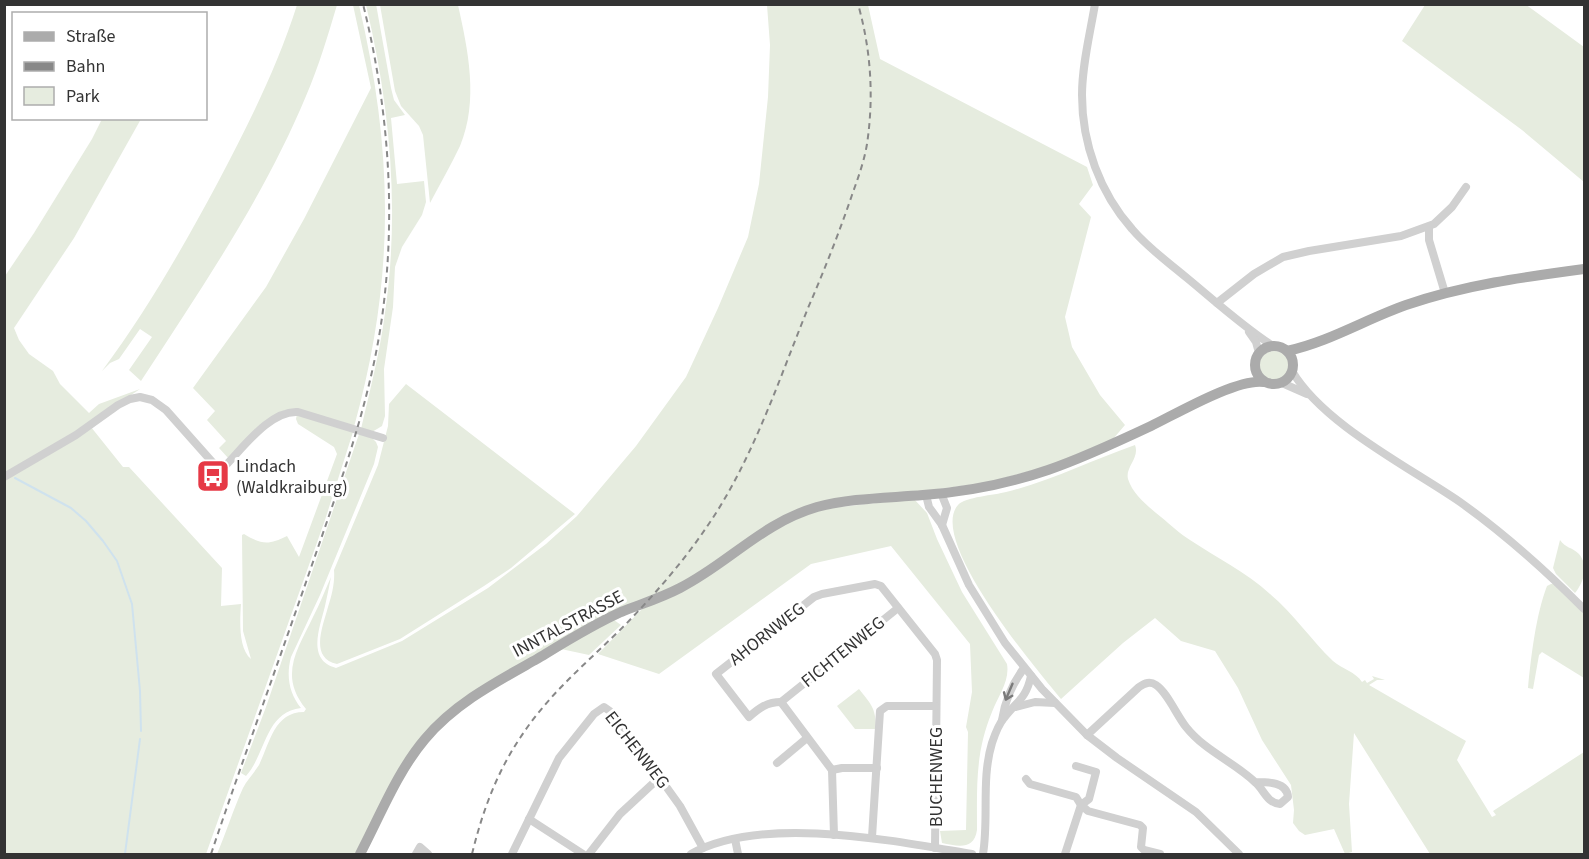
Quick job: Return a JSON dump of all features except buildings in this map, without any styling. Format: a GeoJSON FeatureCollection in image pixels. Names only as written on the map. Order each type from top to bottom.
{"type":"FeatureCollection","features":[{"type":"Feature","properties":{"kind":"main road"},"geometry":{"type":"LineString","coordinates":[[1287,351],[1317,343],[1384,314],[1445,293],[1491,282],[1584,268]]}},
{"type":"Feature","properties":{"kind":"main road"},"geometry":{"type":"LineString","coordinates":[[1222,392],[1249,383],[1264,382],[1274,385],[1282,383],[1287,379],[1293,367],[1317,343]]}},
{"type":"Feature","properties":{"kind":"main road"},"geometry":{"type":"LineString","coordinates":[[1222,392],[1246,377],[1254,367],[1259,353],[1273,346],[1287,351],[1293,367]]}},
{"type":"Feature","properties":{"kind":"main road"},"geometry":{"type":"LineString","coordinates":[[1254,367],[1259,378],[1264,382]]}},
{"type":"Feature","properties":{"kind":"main road","name":"INNTALSTRASSE"},"geometry":{"type":"LineString","coordinates":[[360,855],[393,790],[418,748],[438,724],[464,703],[602,622],[695,580],[782,520],[833,503],[961,491],[1019,480],[1128,436],[1222,392]]}},
{"type":"Feature","properties":{"kind":"street"},"geometry":{"type":"LineString","coordinates":[[1095,4],[1082,95],[1086,135],[1097,172],[1111,200],[1132,229],[1162,258],[1273,346]]}},
{"type":"Feature","properties":{"kind":"street"},"geometry":{"type":"LineString","coordinates":[[1217,303],[1254,274],[1283,257],[1401,236],[1429,226],[1452,207],[1466,187]]}},
{"type":"Feature","properties":{"kind":"street"},"geometry":{"type":"LineString","coordinates":[[1429,226],[1429,240],[1445,293]]}},
{"type":"Feature","properties":{"kind":"street"},"geometry":{"type":"LineString","coordinates":[[1243,324],[1256,342],[1259,353]]}},
{"type":"Feature","properties":{"kind":"street"},"geometry":{"type":"LineString","coordinates":[[1293,367],[1310,395]]}},
{"type":"Feature","properties":{"kind":"street"},"geometry":{"type":"LineString","coordinates":[[1282,383],[1310,395],[1372,444],[1480,516],[1548,572],[1584,609]]}},
{"type":"Feature","properties":{"kind":"street"},"geometry":{"type":"LineString","coordinates":[[4,477],[76,435],[118,405],[135,398],[148,398],[166,410],[219,467],[225,466],[273,418],[285,412],[298,412],[383,438]]}},
{"type":"Feature","properties":{"kind":"street"},"geometry":{"type":"LineString","coordinates":[[946,508],[961,491]]}},
{"type":"Feature","properties":{"kind":"street"},"geometry":{"type":"LineString","coordinates":[[942,493],[946,508],[942,525]]}},
{"type":"Feature","properties":{"kind":"street"},"geometry":{"type":"LineString","coordinates":[[926,495],[929,507],[942,525],[969,585],[1024,668],[1088,735],[1117,758],[1197,812],[1239,855]]}},
{"type":"Feature","properties":{"kind":"street","name":"AHORNWEG"},"geometry":{"type":"LineString","coordinates":[[781,702],[763,705],[748,717],[716,674],[814,597],[822,594],[878,585],[898,608]]}},
{"type":"Feature","properties":{"kind":"street","name":"FICHTENWEG"},"geometry":{"type":"LineString","coordinates":[[781,702],[898,608],[935,654],[935,705]]}},
{"type":"Feature","properties":{"kind":"street"},"geometry":{"type":"LineString","coordinates":[[983,855],[987,827],[989,757],[1002,720],[1004,705],[1010,690],[1024,668]]}},
{"type":"Feature","properties":{"kind":"street"},"geometry":{"type":"LineString","coordinates":[[1002,720],[1026,693],[1031,676]]}},
{"type":"Feature","properties":{"kind":"street"},"geometry":{"type":"LineString","coordinates":[[1088,735],[1139,687],[1149,682],[1154,683],[1195,737],[1256,782]]}},
{"type":"Feature","properties":{"kind":"street"},"geometry":{"type":"LineString","coordinates":[[781,702],[832,770],[834,835]]}},
{"type":"Feature","properties":{"kind":"street"},"geometry":{"type":"LineString","coordinates":[[1015,707],[1035,702],[1055,703]]}},
{"type":"Feature","properties":{"kind":"street"},"geometry":{"type":"LineString","coordinates":[[872,837],[879,716],[882,709],[887,706],[935,705]]}},
{"type":"Feature","properties":{"kind":"street","name":"BUCHENWEG"},"geometry":{"type":"LineString","coordinates":[[935,705],[935,848]]}},
{"type":"Feature","properties":{"kind":"street","name":"EICHENWEG"},"geometry":{"type":"LineString","coordinates":[[512,855],[559,758],[602,707],[611,710],[660,777],[680,806],[703,848]]}},
{"type":"Feature","properties":{"kind":"street"},"geometry":{"type":"LineString","coordinates":[[777,763],[807,738]]}},
{"type":"Feature","properties":{"kind":"street"},"geometry":{"type":"LineString","coordinates":[[1065,855],[1081,805],[1089,799],[1096,772],[1076,766]]}},
{"type":"Feature","properties":{"kind":"street"},"geometry":{"type":"LineString","coordinates":[[832,770],[877,768]]}},
{"type":"Feature","properties":{"kind":"street"},"geometry":{"type":"LineString","coordinates":[[589,855],[620,814],[660,777]]}},
{"type":"Feature","properties":{"kind":"street"},"geometry":{"type":"LineString","coordinates":[[1026,779],[1030,784],[1076,797],[1088,811],[1140,825],[1144,832],[1141,847],[1160,855]]}},
{"type":"Feature","properties":{"kind":"street"},"geometry":{"type":"LineString","coordinates":[[529,819],[583,855]]}},
{"type":"Feature","properties":{"kind":"street"},"geometry":{"type":"LineString","coordinates":[[691,855],[703,848],[735,838],[762,835],[834,835],[872,837],[972,855]]}},
{"type":"Feature","properties":{"kind":"street"},"geometry":{"type":"LineString","coordinates":[[735,838],[738,855]]}},
{"type":"Feature","properties":{"kind":"street"},"geometry":{"type":"LineString","coordinates":[[418,851],[428,855]]}},
{"type":"Feature","properties":{"kind":"green space"},"geometry":{"type":"Polygon","coordinates":[[[376,4],[394,100],[405,115],[391,118],[397,184],[424,181],[426,202],[422,215],[402,247],[395,267],[393,307],[384,369],[385,416],[382,426],[372,432],[361,429],[383,328],[392,235],[387,119],[366,5],[376,4]]]}},
{"type":"Feature","properties":{"kind":"green space"},"geometry":{"type":"Polygon","coordinates":[[[1525,4],[1584,47],[1584,182],[1522,130],[1402,41],[1425,5],[1525,4]]]}},
{"type":"Feature","properties":{"kind":"green space"},"geometry":{"type":"Polygon","coordinates":[[[297,5],[337,5],[311,85],[271,170],[230,242],[141,381],[129,370],[152,337],[140,329],[119,359],[110,363],[102,371],[163,280],[217,184],[271,74],[297,5]]]}},
{"type":"Feature","properties":{"kind":"green space"},"geometry":{"type":"Polygon","coordinates":[[[353,5],[359,5],[371,60],[384,165],[385,216],[383,268],[377,320],[354,427],[285,410],[229,459],[219,448],[226,441],[207,420],[215,411],[193,388],[266,287],[304,219],[371,88],[353,5]]]}},
{"type":"Feature","properties":{"kind":"green space"},"geometry":{"type":"Polygon","coordinates":[[[380,5],[458,5],[470,76],[469,111],[460,146],[430,203],[423,135],[419,126],[401,106],[395,91],[380,5]]]}},
{"type":"Feature","properties":{"kind":"green space"},"geometry":{"type":"Polygon","coordinates":[[[767,5],[868,5],[880,59],[1087,167],[1093,185],[1079,204],[1091,217],[1065,317],[1072,347],[1100,395],[1125,425],[1113,439],[1049,466],[985,483],[819,504],[698,575],[443,715],[356,854],[217,854],[243,788],[259,765],[274,730],[286,717],[304,712],[306,709],[293,685],[293,662],[331,577],[317,642],[321,658],[336,668],[402,641],[488,588],[546,544],[577,516],[636,446],[686,377],[748,237],[759,184],[768,97],[770,45],[767,5]]]}},
{"type":"Feature","properties":{"kind":"green space"},"geometry":{"type":"Polygon","coordinates":[[[102,120],[140,120],[74,238],[14,328],[29,354],[53,371],[60,384],[89,413],[99,404],[140,389],[82,428],[5,474],[5,276],[92,139],[102,120]]]}},
{"type":"Feature","properties":{"kind":"green space"},"geometry":{"type":"Polygon","coordinates":[[[1274,351],[1285,355],[1289,366],[1285,377],[1274,381],[1263,377],[1259,366],[1263,355],[1274,351]]]}},
{"type":"Feature","properties":{"kind":"green space"},"geometry":{"type":"Polygon","coordinates":[[[406,384],[575,514],[511,568],[400,639],[337,664],[328,661],[323,655],[320,640],[333,588],[334,570],[378,465],[388,426],[389,404],[406,384]]]}},
{"type":"Feature","properties":{"kind":"green space"},"geometry":{"type":"Polygon","coordinates":[[[297,414],[353,432],[325,520],[206,854],[5,854],[4,479],[91,427],[123,467],[129,467],[222,568],[221,606],[241,604],[242,641],[251,659],[243,631],[242,535],[265,542],[287,536],[299,557],[337,454],[334,447],[298,424],[297,414]]]}},
{"type":"Feature","properties":{"kind":"green space"},"geometry":{"type":"Polygon","coordinates":[[[359,434],[372,438],[378,447],[374,464],[320,595],[291,657],[290,684],[301,708],[289,711],[273,725],[253,767],[246,776],[241,773],[266,707],[359,434]]]}},
{"type":"Feature","properties":{"kind":"green space"},"geometry":{"type":"Polygon","coordinates":[[[1135,445],[1136,454],[1128,479],[1137,495],[1147,505],[1186,538],[1261,586],[1287,610],[1337,664],[1362,682],[1365,680],[1367,683],[1374,679],[1372,676],[1385,680],[1377,680],[1369,685],[1466,741],[1457,760],[1492,817],[1496,815],[1493,811],[1584,752],[1584,854],[1430,854],[1354,733],[1349,804],[1352,852],[1345,854],[1334,829],[1305,835],[1293,823],[1291,785],[1262,740],[1238,688],[1215,651],[1181,641],[1155,618],[1123,643],[1061,699],[989,604],[958,546],[953,522],[958,505],[962,502],[1039,482],[1135,445]]]}},
{"type":"Feature","properties":{"kind":"green space"},"geometry":{"type":"Polygon","coordinates":[[[914,499],[927,513],[962,592],[1007,664],[1007,676],[982,742],[978,770],[977,830],[969,844],[959,846],[942,843],[940,831],[966,830],[968,732],[966,727],[972,692],[970,644],[891,546],[811,564],[659,674],[598,654],[644,607],[768,531],[821,509],[914,499]]]}},
{"type":"Feature","properties":{"kind":"green space"},"geometry":{"type":"Polygon","coordinates":[[[1560,540],[1579,554],[1584,564],[1583,579],[1575,593],[1553,568],[1560,540]]]}},
{"type":"Feature","properties":{"kind":"green space"},"geometry":{"type":"Polygon","coordinates":[[[1555,584],[1584,613],[1584,678],[1542,652],[1539,655],[1533,689],[1528,688],[1534,636],[1543,597],[1547,586],[1555,584]]]}},
{"type":"Feature","properties":{"kind":"green space"},"geometry":{"type":"Polygon","coordinates":[[[614,620],[621,625],[589,655],[561,649],[614,620]]]}},
{"type":"Feature","properties":{"kind":"green space"},"geometry":{"type":"Polygon","coordinates":[[[859,689],[872,707],[876,729],[855,729],[837,706],[859,689]]]}},
{"type":"Feature","properties":{"kind":"waterway"},"geometry":{"type":"LineString","coordinates":[[15,478],[71,508],[86,521],[117,561],[132,604],[140,691],[141,731]]}},
{"type":"Feature","properties":{"kind":"waterway"},"geometry":{"type":"LineString","coordinates":[[125,854],[140,739]]}},
{"type":"Feature","properties":{"kind":"railway"},"geometry":{"type":"LineString","coordinates":[[211,854],[345,467],[364,405],[378,342],[387,272],[389,195],[384,118],[372,42],[363,4]]}},
{"type":"Feature","properties":{"kind":"railway"},"geometry":{"type":"LineString","coordinates":[[472,854],[491,794],[520,738],[556,692],[625,625],[678,566],[722,503],[751,449],[831,252],[864,157],[871,91],[866,39],[858,4]]}},
{"type":"Feature","properties":{"kind":"place","name":"Lindach (Waldkraiburg)"},"geometry":{"type":"Point","coordinates":[213,476]}}]}
